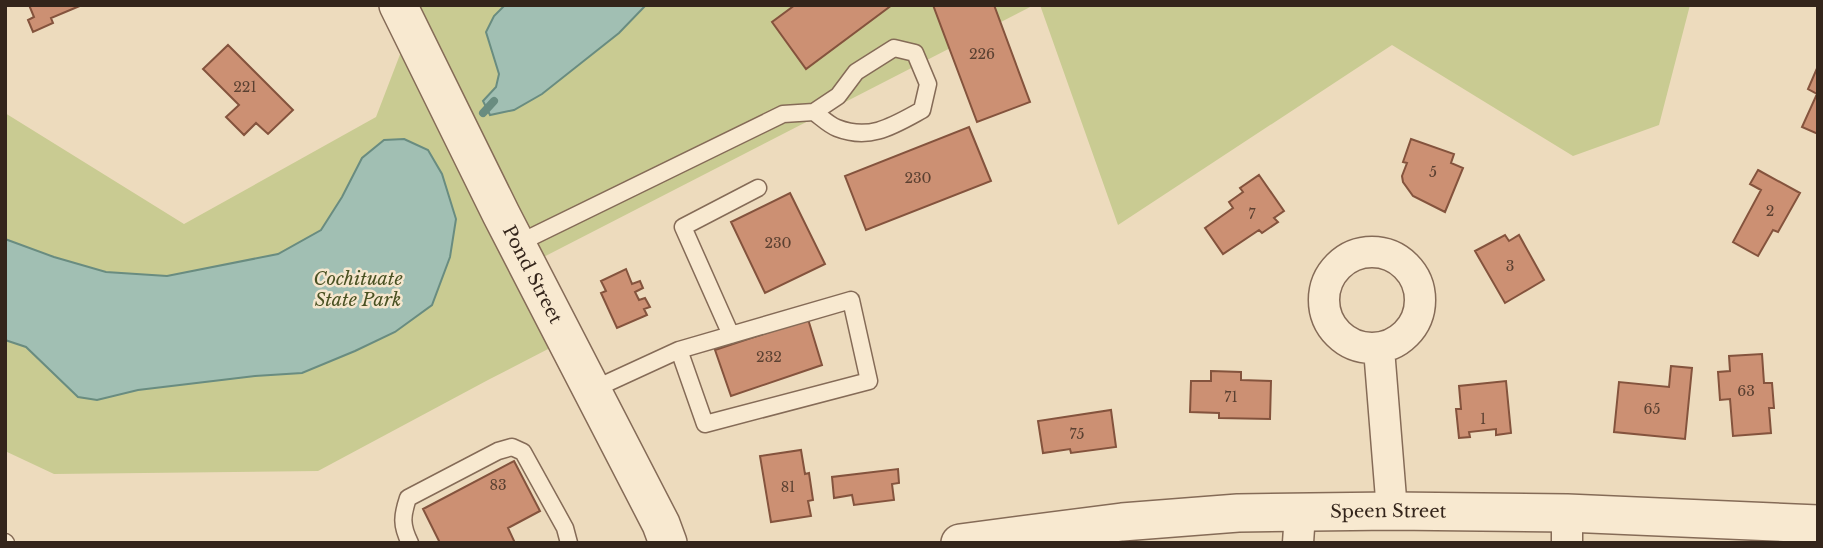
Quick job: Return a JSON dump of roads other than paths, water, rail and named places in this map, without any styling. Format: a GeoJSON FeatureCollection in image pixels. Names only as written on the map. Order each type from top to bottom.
{"type":"FeatureCollection","features":[{"type":"Feature","properties":{"kind":"street","name":"Pond Street"},"geometry":{"type":"LineString","coordinates":[[409,13],[517,244],[661,524],[668,543]]}},
{"type":"Feature","properties":{"kind":"street"},"geometry":{"type":"LineString","coordinates":[[1379,348],[1392,511]]}},
{"type":"Feature","properties":{"kind":"street","name":"Speen Street"},"geometry":{"type":"LineString","coordinates":[[960,543],[1077,527],[1238,513],[1299,528],[1392,511],[1567,528],[1818,524]]}},
{"type":"Feature","properties":{"kind":"lane"},"geometry":{"type":"LineString","coordinates":[[517,244],[783,114],[814,112],[838,96],[856,72],[894,48],[915,53],[928,84],[922,110],[891,127],[864,134],[836,128],[814,112]]}},
{"type":"Feature","properties":{"kind":"lane"},"geometry":{"type":"LineString","coordinates":[[731,335],[683,227],[758,188]]}},
{"type":"Feature","properties":{"kind":"lane"},"geometry":{"type":"LineString","coordinates":[[592,390],[679,350],[851,300],[869,381],[705,424],[679,350]]}},
{"type":"Feature","properties":{"kind":"lane"},"geometry":{"type":"LineString","coordinates":[[410,543],[402,516],[408,498],[498,451],[512,447],[523,452],[565,528],[569,543]]}},
{"type":"Feature","properties":{"kind":"waterway"},"geometry":{"type":"LineString","coordinates":[[483,113],[494,101]]}},
{"type":"Feature","properties":{"kind":"park label","name":"Cochituate State Park"},"geometry":{"type":"Point","coordinates":[358,289]}}]}
